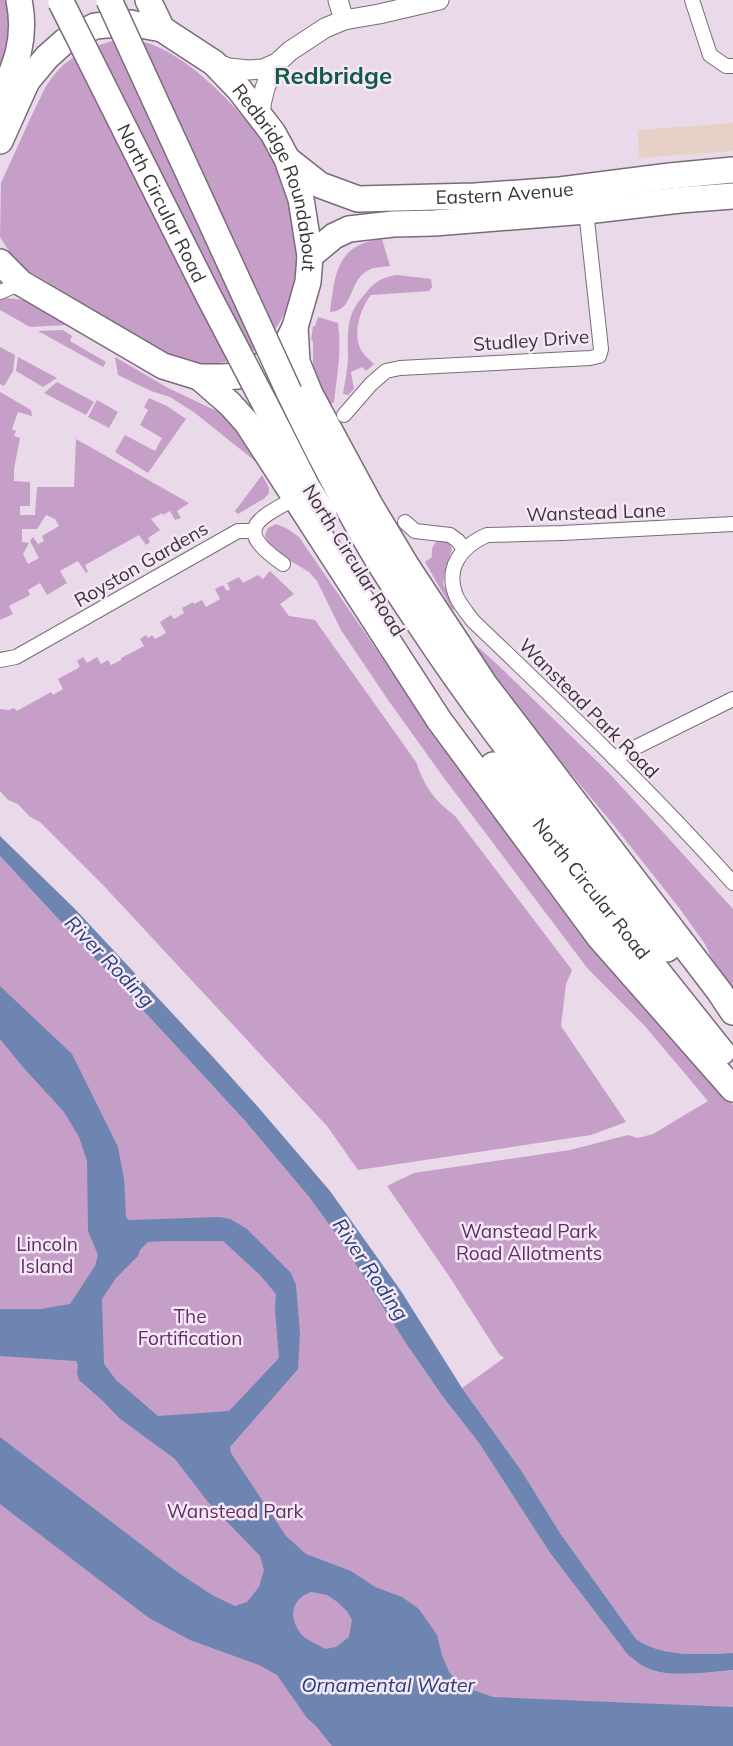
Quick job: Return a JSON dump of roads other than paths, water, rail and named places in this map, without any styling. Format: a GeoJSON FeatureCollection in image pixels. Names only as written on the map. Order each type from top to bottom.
{"type":"FeatureCollection","features":[{"type":"Feature","properties":{"kind":"highway"},"geometry":{"type":"LineString","coordinates":[[0,100],[17,61],[22,42],[22,16],[19,0]]}},
{"type":"Feature","properties":{"kind":"highway"},"geometry":{"type":"LineString","coordinates":[[27,81],[32,30],[28,0]]}},
{"type":"Feature","properties":{"kind":"highway","name":"North Circular Road"},"geometry":{"type":"LineString","coordinates":[[109,0],[289,392],[330,475],[380,563],[464,689],[512,756],[590,857],[733,1030]]}},
{"type":"Feature","properties":{"kind":"highway"},"geometry":{"type":"LineString","coordinates":[[148,0],[162,30]]}},
{"type":"Feature","properties":{"kind":"highway","name":"North Circular Road"},"geometry":{"type":"LineString","coordinates":[[60,1],[307,487],[356,566],[448,703],[494,767],[733,1066]]}},
{"type":"Feature","properties":{"kind":"highway","name":"Redbridge Roundabout"},"geometry":{"type":"LineString","coordinates":[[0,141],[27,81],[47,57],[65,41],[95,26],[130,23],[162,30],[214,63],[239,88],[273,133],[287,159],[301,200],[310,256],[308,282],[295,327],[284,349],[256,370],[238,376],[199,377],[162,366],[5,274]]}},
{"type":"Feature","properties":{"kind":"highway","name":"Eastern Avenue"},"geometry":{"type":"LineString","coordinates":[[287,159],[320,185],[358,199],[475,196],[560,190],[733,170]]}},
{"type":"Feature","properties":{"kind":"highway","name":"Eastern Avenue"},"geometry":{"type":"LineString","coordinates":[[310,256],[334,236],[349,229],[393,224],[586,211],[733,196]]}},
{"type":"Feature","properties":{"kind":"highway"},"geometry":{"type":"LineString","coordinates":[[295,327],[298,362],[310,394],[351,471],[406,565],[485,685],[708,976],[733,1012]]}},
{"type":"Feature","properties":{"kind":"highway"},"geometry":{"type":"LineString","coordinates":[[199,377],[230,404],[247,423],[294,499],[439,720],[600,938],[733,1089]]}},
{"type":"Feature","properties":{"kind":"street"},"geometry":{"type":"LineString","coordinates":[[338,0],[344,20]]}},
{"type":"Feature","properties":{"kind":"street"},"geometry":{"type":"LineString","coordinates":[[214,63],[229,68],[263,69],[277,62],[324,28],[344,20],[439,0]]}},
{"type":"Feature","properties":{"kind":"street"},"geometry":{"type":"LineString","coordinates":[[692,0],[710,55],[726,66],[733,66]]}},
{"type":"Feature","properties":{"kind":"street"},"geometry":{"type":"LineString","coordinates":[[260,116],[264,88],[277,62]]}},
{"type":"Feature","properties":{"kind":"street"},"geometry":{"type":"LineString","coordinates":[[475,196],[576,199],[582,203],[586,211]]}},
{"type":"Feature","properties":{"kind":"street","name":"Studley Drive"},"geometry":{"type":"LineString","coordinates":[[344,415],[371,384],[386,372],[400,368],[599,356],[601,349],[586,211]]}},
{"type":"Feature","properties":{"kind":"street"},"geometry":{"type":"LineString","coordinates":[[283,564],[260,546],[254,530],[256,524],[264,516],[294,499]]}},
{"type":"Feature","properties":{"kind":"street"},"geometry":{"type":"LineString","coordinates":[[405,522],[415,531],[450,536],[458,541],[464,549]]}},
{"type":"Feature","properties":{"kind":"street","name":"Wanstead Lane"},"geometry":{"type":"LineString","coordinates":[[464,549],[487,535],[562,534],[733,524]]}},
{"type":"Feature","properties":{"kind":"street","name":"Royston Gardens"},"geometry":{"type":"LineString","coordinates":[[0,660],[16,657],[238,531],[254,530]]}},
{"type":"Feature","properties":{"kind":"street","name":"Wanstead Park Road"},"geometry":{"type":"LineString","coordinates":[[464,549],[456,560],[453,572],[454,586],[457,599],[473,621],[614,758],[685,830],[733,883]]}},
{"type":"Feature","properties":{"kind":"street"},"geometry":{"type":"LineString","coordinates":[[614,758],[733,699]]}},
{"type":"Feature","properties":{"kind":"water","name":"River Roding"},"geometry":{"type":"Polygon","coordinates":[[[0,836],[75,909],[212,1056],[330,1191],[401,1291],[462,1388],[521,1470],[560,1533],[636,1639],[658,1649],[683,1654],[733,1653],[733,1670],[663,1673],[647,1668],[628,1655],[550,1553],[479,1443],[443,1397],[405,1342],[341,1241],[309,1197],[246,1122],[0,856],[0,836]]]}},
{"type":"Feature","properties":{"kind":"water","name":"Ornamental Water"},"geometry":{"type":"Polygon","coordinates":[[[0,986],[72,1054],[118,1147],[124,1179],[126,1216],[128,1220],[219,1217],[230,1219],[247,1229],[291,1273],[296,1285],[300,1334],[298,1369],[230,1447],[231,1453],[286,1536],[306,1554],[351,1571],[375,1587],[402,1597],[419,1609],[437,1635],[449,1672],[462,1686],[493,1697],[733,1707],[733,1746],[332,1746],[307,1718],[277,1675],[259,1665],[190,1640],[149,1618],[0,1504],[0,1437],[176,1571],[212,1595],[235,1606],[247,1602],[259,1587],[264,1570],[260,1556],[208,1502],[175,1459],[119,1418],[79,1380],[76,1361],[0,1356],[0,1309],[41,1309],[70,1304],[95,1266],[98,1255],[88,1231],[87,1161],[79,1137],[64,1112],[0,1039],[0,986]],[[223,1241],[148,1242],[140,1250],[138,1256],[116,1278],[102,1299],[104,1364],[116,1380],[158,1416],[229,1411],[279,1358],[275,1310],[276,1294],[260,1275],[223,1241]],[[311,1592],[299,1599],[294,1609],[293,1615],[297,1628],[303,1636],[325,1649],[336,1647],[349,1637],[352,1620],[347,1611],[336,1601],[327,1595],[311,1592]]]}},
{"type":"Feature","properties":{"kind":"district","name":"Redbridge"},"geometry":{"type":"Point","coordinates":[333,75]}},
{"type":"Feature","properties":{"kind":"park label","name":"Wanstead Park Road Allotments"},"geometry":{"type":"Point","coordinates":[529,1242]}},
{"type":"Feature","properties":{"kind":"park label","name":"Lincoln Island"},"geometry":{"type":"Point","coordinates":[47,1255]}},
{"type":"Feature","properties":{"kind":"park label","name":"The Fortification"},"geometry":{"type":"Point","coordinates":[190,1327]}},
{"type":"Feature","properties":{"kind":"park label","name":"Wanstead Park"},"geometry":{"type":"Point","coordinates":[235,1511]}}]}
